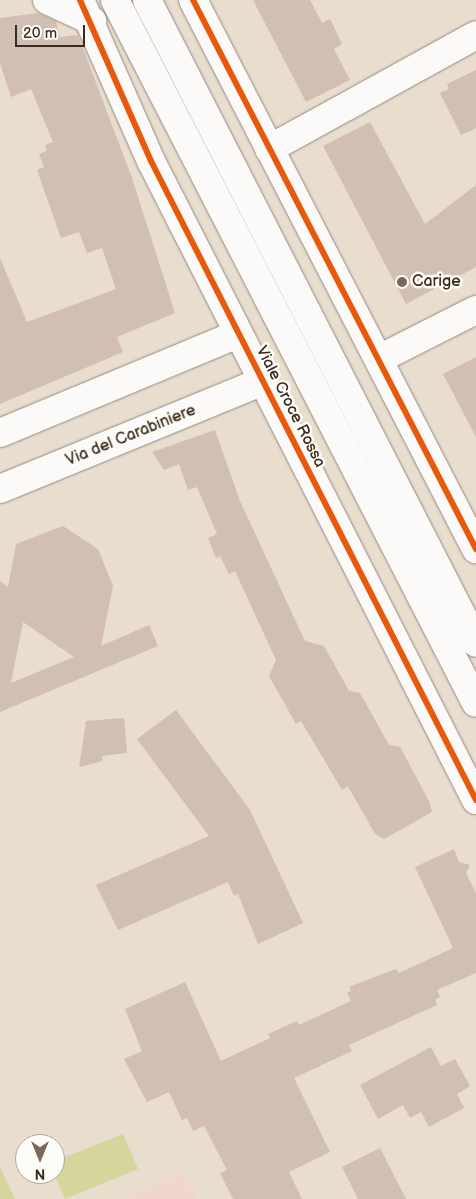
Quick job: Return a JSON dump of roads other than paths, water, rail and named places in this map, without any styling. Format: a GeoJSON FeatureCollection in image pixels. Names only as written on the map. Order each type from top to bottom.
{"type":"FeatureCollection","features":[{"type":"Feature","properties":{"kind":"street"},"geometry":{"type":"LineString","coordinates":[[47,0],[86,11]]}},
{"type":"Feature","properties":{"kind":"street","name":"Viale Croce Rossa"},"geometry":{"type":"LineString","coordinates":[[115,0],[139,135]]}},
{"type":"Feature","properties":{"kind":"street","name":"Viale Croce Rossa"},"geometry":{"type":"LineString","coordinates":[[115,0],[476,703]]}},
{"type":"Feature","properties":{"kind":"street"},"geometry":{"type":"LineString","coordinates":[[147,0],[476,643]]}},
{"type":"Feature","properties":{"kind":"street"},"geometry":{"type":"LineString","coordinates":[[186,0],[192,85]]}},
{"type":"Feature","properties":{"kind":"street"},"geometry":{"type":"LineString","coordinates":[[193,0],[476,548]]}},
{"type":"Feature","properties":{"kind":"street","name":"Viale Croce Rossa"},"geometry":{"type":"LineString","coordinates":[[86,11],[139,135],[261,382],[476,800]]}},
{"type":"Feature","properties":{"kind":"street"},"geometry":{"type":"LineString","coordinates":[[269,149],[476,36]]}},
{"type":"Feature","properties":{"kind":"street"},"geometry":{"type":"LineString","coordinates":[[379,359],[476,310]]}},
{"type":"Feature","properties":{"kind":"street"},"geometry":{"type":"LineString","coordinates":[[0,433],[238,334]]}},
{"type":"Feature","properties":{"kind":"street","name":"Via del Carabiniere"},"geometry":{"type":"LineString","coordinates":[[0,489],[261,382]]}},
{"type":"Feature","properties":{"kind":"place","name":"Carige"},"geometry":{"type":"Point","coordinates":[402,282]}}]}
